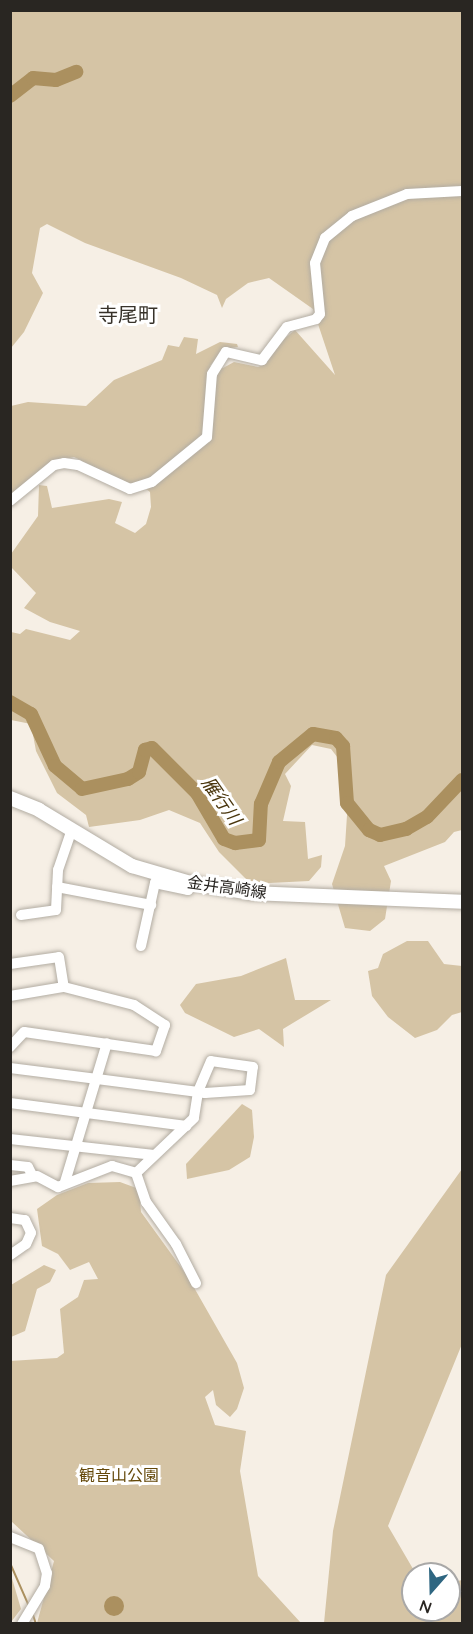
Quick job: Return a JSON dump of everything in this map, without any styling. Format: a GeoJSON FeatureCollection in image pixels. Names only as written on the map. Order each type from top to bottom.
{"type":"FeatureCollection","features":[{"type":"Feature","properties":{"kind":"main road","name":"金井高崎線"},"geometry":{"type":"LineString","coordinates":[[10,798],[72,829],[132,866],[190,883],[251,893],[462,902]]}},
{"type":"Feature","properties":{"kind":"street"},"geometry":{"type":"LineString","coordinates":[[10,501],[54,465],[64,463],[78,465],[130,489],[152,482],[207,437],[212,374],[226,352],[262,360],[287,327],[316,320],[320,314],[315,263],[325,238],[352,216],[407,194],[462,191]]}},
{"type":"Feature","properties":{"kind":"street"},"geometry":{"type":"LineString","coordinates":[[21,915],[56,910],[58,870],[72,829]]}},
{"type":"Feature","properties":{"kind":"street"},"geometry":{"type":"LineString","coordinates":[[141,946],[155,883],[189,890],[190,883]]}},
{"type":"Feature","properties":{"kind":"street"},"geometry":{"type":"LineString","coordinates":[[57,887],[151,905]]}},
{"type":"Feature","properties":{"kind":"street"},"geometry":{"type":"LineString","coordinates":[[10,964],[59,957],[64,987]]}},
{"type":"Feature","properties":{"kind":"street"},"geometry":{"type":"LineString","coordinates":[[10,996],[64,987],[134,1005],[165,1025],[156,1051],[24,1032],[10,1047]]}},
{"type":"Feature","properties":{"kind":"street"},"geometry":{"type":"LineString","coordinates":[[65,1182],[107,1043]]}},
{"type":"Feature","properties":{"kind":"street"},"geometry":{"type":"LineString","coordinates":[[10,1068],[198,1092],[250,1090],[255,1069],[213,1060],[198,1092],[195,1115],[136,1173]]}},
{"type":"Feature","properties":{"kind":"street"},"geometry":{"type":"LineString","coordinates":[[10,1102],[186,1126]]}},
{"type":"Feature","properties":{"kind":"street"},"geometry":{"type":"LineString","coordinates":[[10,1139],[154,1155]]}},
{"type":"Feature","properties":{"kind":"street"},"geometry":{"type":"LineString","coordinates":[[10,1165],[28,1167],[32,1175]]}},
{"type":"Feature","properties":{"kind":"street"},"geometry":{"type":"LineString","coordinates":[[10,1180],[32,1175],[58,1187],[65,1182],[112,1166],[136,1173]]}},
{"type":"Feature","properties":{"kind":"street"},"geometry":{"type":"LineString","coordinates":[[136,1173],[146,1203],[176,1244],[196,1284]]}},
{"type":"Feature","properties":{"kind":"street"},"geometry":{"type":"LineString","coordinates":[[10,1218],[25,1220],[31,1233],[26,1244],[10,1256]]}},
{"type":"Feature","properties":{"kind":"street"},"geometry":{"type":"LineString","coordinates":[[10,1537],[39,1549],[47,1573],[45,1586],[22,1623]]}},
{"type":"Feature","properties":{"kind":"green space"},"geometry":{"type":"Polygon","coordinates":[[[11,11],[462,11],[462,830],[454,832],[445,842],[384,866],[391,881],[385,919],[370,931],[345,928],[332,884],[345,846],[347,815],[341,762],[331,749],[312,745],[285,774],[291,786],[283,821],[305,822],[308,859],[322,855],[321,867],[309,881],[251,884],[219,852],[200,823],[169,810],[140,820],[89,827],[86,815],[57,793],[36,751],[31,724],[11,720],[11,632],[20,634],[26,629],[70,640],[80,631],[50,622],[24,608],[36,593],[11,567],[11,554],[38,516],[39,485],[47,486],[52,508],[109,499],[122,502],[115,523],[135,533],[146,524],[151,507],[150,492],[140,484],[127,483],[74,457],[52,462],[11,497],[11,406],[28,402],[86,406],[114,380],[162,360],[168,345],[179,347],[184,337],[198,339],[196,354],[220,342],[237,344],[238,347],[223,349],[210,366],[223,368],[234,362],[258,367],[266,364],[279,343],[295,330],[335,375],[313,309],[269,278],[248,283],[226,299],[222,308],[217,295],[181,278],[85,243],[47,224],[40,228],[32,273],[43,293],[24,332],[11,348],[11,11]]]}},
{"type":"Feature","properties":{"kind":"green space"},"geometry":{"type":"Polygon","coordinates":[[[407,941],[428,941],[444,964],[462,966],[462,1012],[452,1015],[437,1030],[415,1038],[388,1017],[372,996],[368,971],[378,968],[383,954],[407,941]]]}},
{"type":"Feature","properties":{"kind":"green space"},"geometry":{"type":"Polygon","coordinates":[[[286,958],[295,1000],[331,1000],[283,1029],[284,1047],[259,1029],[234,1037],[185,1013],[180,1005],[196,984],[241,976],[286,958]]]}},
{"type":"Feature","properties":{"kind":"green space"},"geometry":{"type":"Polygon","coordinates":[[[242,1104],[252,1110],[254,1137],[250,1157],[229,1170],[187,1179],[186,1164],[242,1104]]]}},
{"type":"Feature","properties":{"kind":"green space"},"geometry":{"type":"Polygon","coordinates":[[[462,1169],[462,1344],[388,1526],[409,1562],[401,1562],[401,1622],[461,1622],[462,1580],[462,1623],[324,1623],[333,1531],[386,1275],[462,1169]]]}},
{"type":"Feature","properties":{"kind":"green space","name":"観音山公園"},"geometry":{"type":"Polygon","coordinates":[[[120,1182],[139,1189],[141,1212],[188,1277],[237,1363],[244,1388],[237,1409],[230,1417],[216,1405],[213,1390],[205,1397],[215,1425],[246,1431],[240,1471],[258,1576],[301,1623],[37,1623],[54,1561],[11,1521],[10,1361],[57,1358],[64,1353],[60,1309],[78,1297],[84,1280],[98,1279],[89,1262],[70,1270],[58,1254],[42,1246],[37,1209],[57,1195],[88,1183],[120,1182]]]}},
{"type":"Feature","properties":{"kind":"green space"},"geometry":{"type":"Polygon","coordinates":[[[44,1265],[56,1270],[50,1282],[37,1289],[25,1331],[11,1337],[11,1285],[44,1265]]]}},
{"type":"Feature","properties":{"kind":"green space"},"geometry":{"type":"Polygon","coordinates":[[[11,1575],[21,1609],[10,1622],[11,1575]]]}},
{"type":"Feature","properties":{"kind":"shaded area"},"geometry":{"type":"Polygon","coordinates":[[[114,1596],[121,1599],[124,1606],[121,1613],[114,1616],[107,1613],[104,1606],[107,1599],[114,1596]]]}},
{"type":"Feature","properties":{"kind":"waterway"},"geometry":{"type":"LineString","coordinates":[[10,96],[33,78],[56,80],[76,72]]}},
{"type":"Feature","properties":{"kind":"waterway","name":"雁行川"},"geometry":{"type":"LineString","coordinates":[[10,702],[31,714],[55,766],[82,789],[128,779],[139,772],[145,750],[152,748],[197,793],[224,839],[235,843],[259,840],[261,804],[279,762],[313,734],[336,738],[343,746],[347,803],[369,830],[380,835],[406,829],[427,817],[462,780]]}},
{"type":"Feature","properties":{"kind":"waterway"},"geometry":{"type":"LineString","coordinates":[[10,1563],[28,1604]]}},
{"type":"Feature","properties":{"kind":"waterway"},"geometry":{"type":"LineString","coordinates":[[33,1615],[36,1624]]}},
{"type":"Feature","properties":{"kind":"district","name":"寺尾町"},"geometry":{"type":"Point","coordinates":[128,314]}}]}
